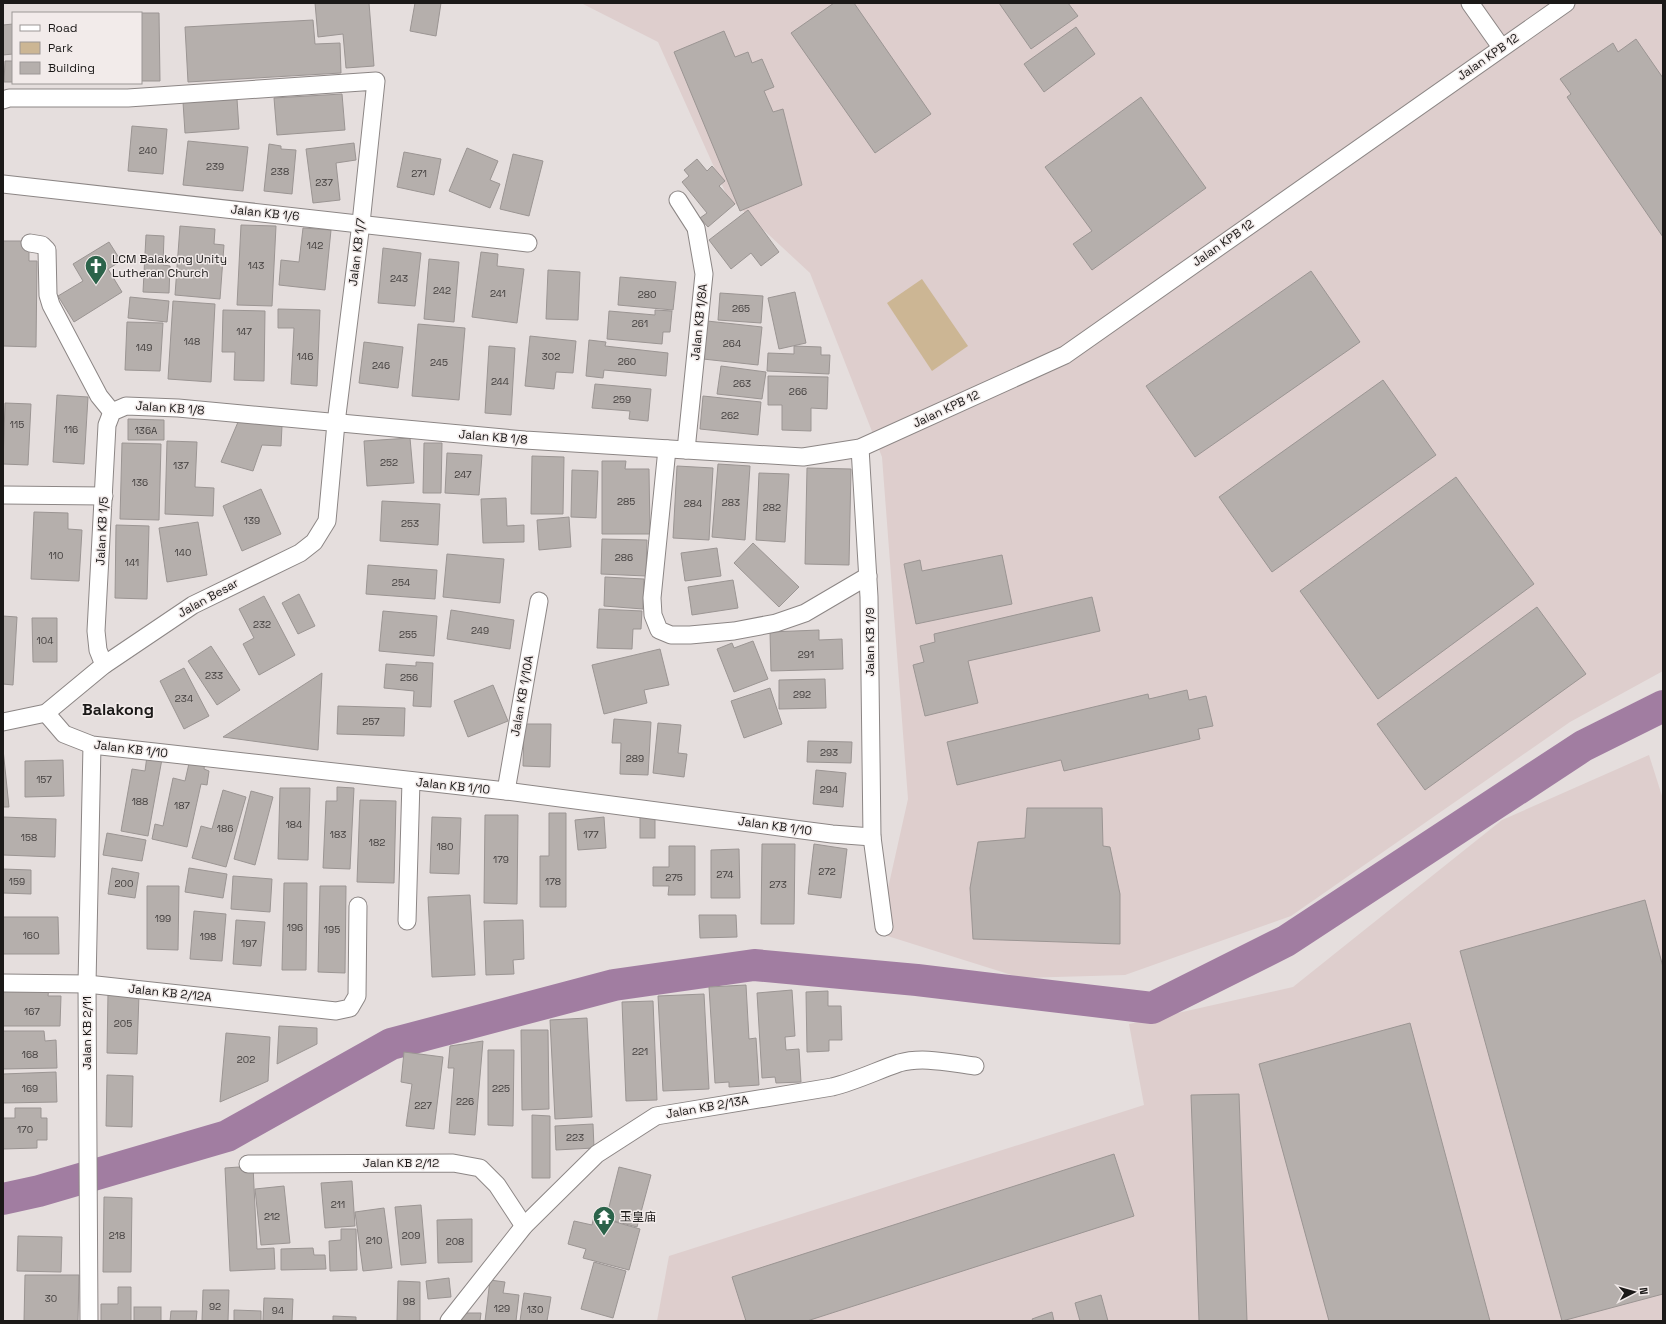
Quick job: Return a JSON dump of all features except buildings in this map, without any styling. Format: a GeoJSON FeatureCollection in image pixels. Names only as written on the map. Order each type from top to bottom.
{"type":"FeatureCollection","features":[{"type":"Feature","properties":{"kind":"street"},"geometry":{"type":"LineString","coordinates":[[1470,3],[1501,47]]}},
{"type":"Feature","properties":{"kind":"street","name":"Jalan KPB 12"},"geometry":{"type":"LineString","coordinates":[[860,448],[1065,355],[1501,47],[1566,3]]}},
{"type":"Feature","properties":{"kind":"street","name":"Jalan KB 1/7"},"geometry":{"type":"LineString","coordinates":[[3,100],[9,98],[128,98],[376,81],[361,223],[336,423]]}},
{"type":"Feature","properties":{"kind":"street","name":"Jalan KB 1/6"},"geometry":{"type":"LineString","coordinates":[[3,184],[361,223],[528,243]]}},
{"type":"Feature","properties":{"kind":"street","name":"Jalan KB 1/8A"},"geometry":{"type":"LineString","coordinates":[[678,200],[696,228],[704,274],[686,450]]}},
{"type":"Feature","properties":{"kind":"street"},"geometry":{"type":"LineString","coordinates":[[30,243],[42,245],[47,250],[48,295],[51,305],[99,396],[119,409]]}},
{"type":"Feature","properties":{"kind":"street","name":"Jalan KB 1/8"},"geometry":{"type":"LineString","coordinates":[[119,409],[178,408],[526,440],[803,457],[860,448]]}},
{"type":"Feature","properties":{"kind":"street","name":"Jalan KB 1/5"},"geometry":{"type":"LineString","coordinates":[[104,665],[98,650],[96,631],[107,425],[119,409]]}},
{"type":"Feature","properties":{"kind":"street","name":"Jalan Besar"},"geometry":{"type":"LineString","coordinates":[[3,722],[46,713],[104,665],[193,604],[300,553],[314,542],[326,521],[336,423]]}},
{"type":"Feature","properties":{"kind":"street","name":"Jalan KB 1/9"},"geometry":{"type":"LineString","coordinates":[[860,448],[868,576],[872,837],[884,927]]}},
{"type":"Feature","properties":{"kind":"street"},"geometry":{"type":"LineString","coordinates":[[667,449],[652,598],[653,615],[659,630],[671,635],[690,635],[734,631],[776,623],[805,613],[868,576]]}},
{"type":"Feature","properties":{"kind":"street"},"geometry":{"type":"LineString","coordinates":[[3,494],[104,496]]}},
{"type":"Feature","properties":{"kind":"street","name":"Jalan KB 1/10A"},"geometry":{"type":"LineString","coordinates":[[506,791],[539,601]]}},
{"type":"Feature","properties":{"kind":"street","name":"Jalan KB 1/10"},"geometry":{"type":"LineString","coordinates":[[46,713],[64,734],[92,745],[506,791],[832,834],[872,837]]}},
{"type":"Feature","properties":{"kind":"street","name":"Jalan KB 2/11"},"geometry":{"type":"LineString","coordinates":[[89,1321],[87,984],[92,745]]}},
{"type":"Feature","properties":{"kind":"street"},"geometry":{"type":"LineString","coordinates":[[407,921],[411,781]]}},
{"type":"Feature","properties":{"kind":"street","name":"Jalan KB 2/12A"},"geometry":{"type":"LineString","coordinates":[[3,983],[87,984],[336,1011],[350,1008],[357,996],[358,906]]}},
{"type":"Feature","properties":{"kind":"street","name":"Jalan KB 2/13A"},"geometry":{"type":"LineString","coordinates":[[449,1321],[524,1226],[597,1154],[656,1116],[832,1087],[852,1082],[900,1063],[931,1060],[975,1066]]}},
{"type":"Feature","properties":{"kind":"street","name":"Jalan KB 2/12"},"geometry":{"type":"LineString","coordinates":[[248,1164],[453,1163],[480,1168],[497,1185],[524,1226]]}},
{"type":"Feature","properties":{"kind":"shaded area"},"geometry":{"type":"Polygon","coordinates":[[[581,3],[1663,3],[1663,671],[1570,722],[1291,916],[1125,975],[1021,978],[878,933],[908,799],[882,457],[810,273],[727,196],[658,42],[581,3]]]}},
{"type":"Feature","properties":{"kind":"shaded area"},"geometry":{"type":"Polygon","coordinates":[[[1649,755],[1663,799],[1663,1321],[657,1321],[669,1256],[1144,1105],[1129,1024],[1293,987],[1502,820],[1649,755]]]}},
{"type":"Feature","properties":{"kind":"green space"},"geometry":{"type":"Polygon","coordinates":[[[922,279],[968,346],[932,371],[887,303],[922,279]]]}},
{"type":"Feature","properties":{"kind":"waterway"},"geometry":{"type":"LineString","coordinates":[[3,1199],[39,1191],[227,1136],[391,1044],[614,985],[754,965],[917,980],[1152,1008],[1286,941],[1583,746],[1663,706]]}},
{"type":"Feature","properties":{"kind":"place","name":"LCM Balakong Unity Lutheran Church"},"geometry":{"type":"Point","coordinates":[96,286]}},
{"type":"Feature","properties":{"kind":"place","name":"玉皇庙"},"geometry":{"type":"Point","coordinates":[604,1236]}},
{"type":"Feature","properties":{"kind":"district","name":"Balakong"},"geometry":{"type":"Point","coordinates":[118,709]}}]}
